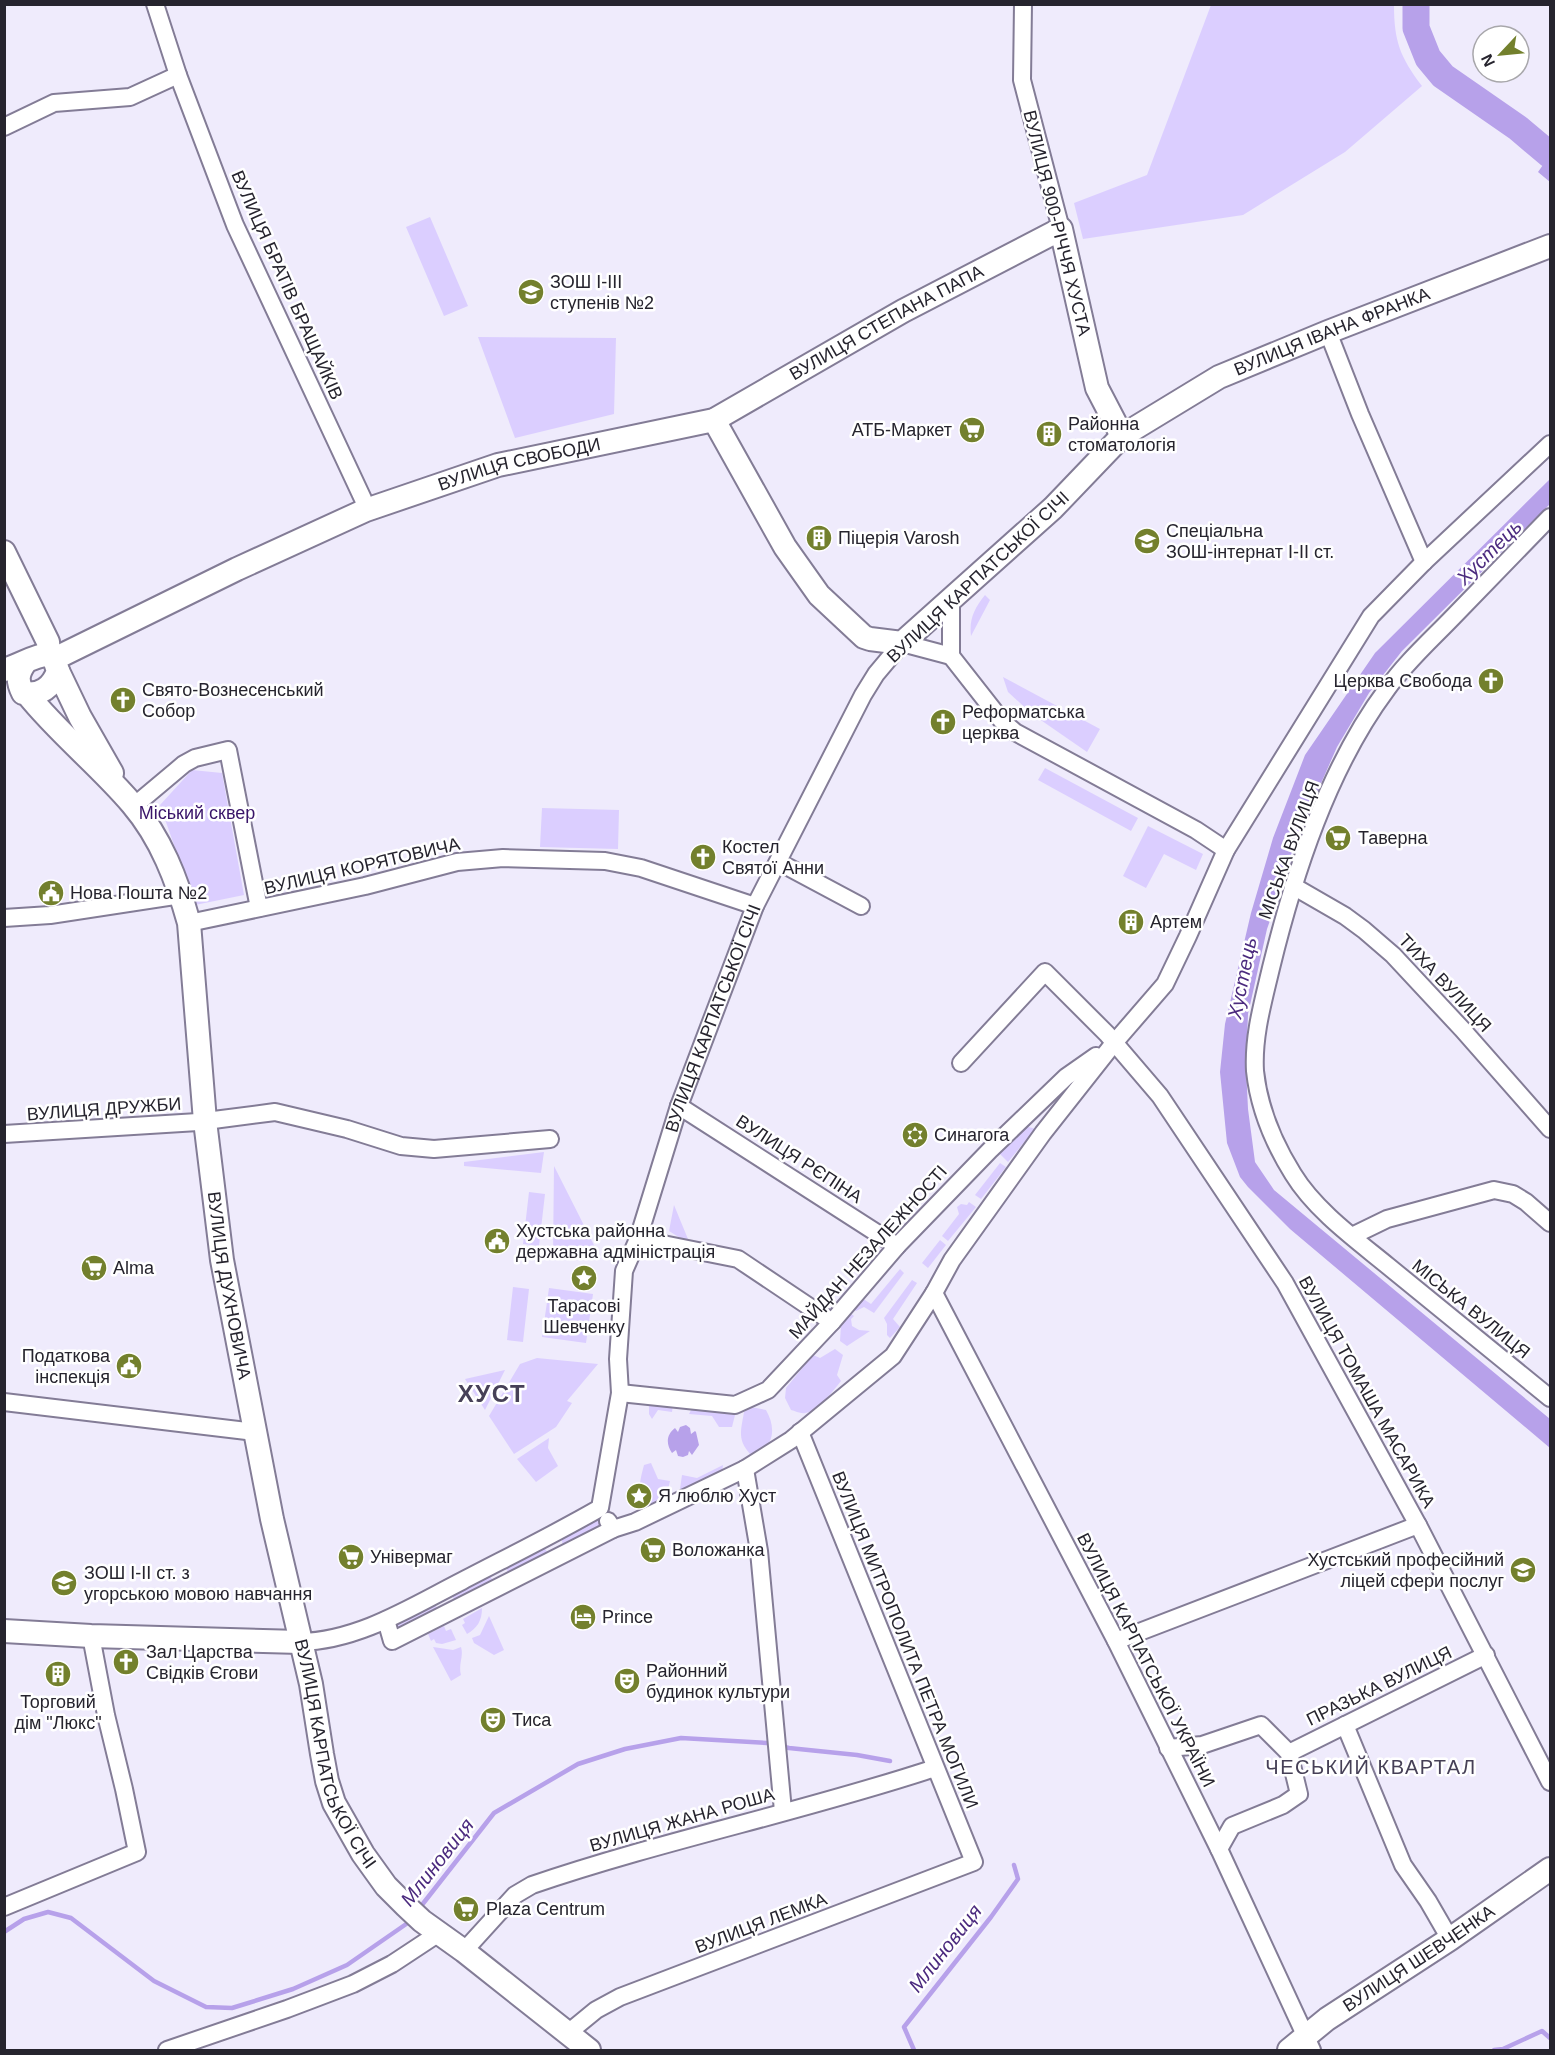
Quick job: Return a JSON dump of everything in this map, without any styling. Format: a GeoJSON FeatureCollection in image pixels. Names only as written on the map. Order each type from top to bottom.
{"type":"FeatureCollection","features":[{"type":"Feature","properties":{"kind":"main road","name":"ВУЛИЦЯ СТЕПАНА ПАПА"},"geometry":{"type":"LineString","coordinates":[[714,420],[903,311],[1061,229]]}},
{"type":"Feature","properties":{"kind":"main road","name":"ВУЛИЦЯ 900-РІЧЧЯ ХУСТА"},"geometry":{"type":"LineString","coordinates":[[1061,229],[1097,388],[1122,436]]}},
{"type":"Feature","properties":{"kind":"main road","name":"ВУЛИЦЯ ІВАНА ФРАНКА"},"geometry":{"type":"LineString","coordinates":[[1122,436],[1220,377],[1328,332],[1551,246]]}},
{"type":"Feature","properties":{"kind":"main road","name":"ВУЛИЦЯ СВОБОДИ"},"geometry":{"type":"LineString","coordinates":[[54,662],[237,569],[366,510],[508,462],[714,420]]}},
{"type":"Feature","properties":{"kind":"main road"},"geometry":{"type":"LineString","coordinates":[[714,420],[785,547],[819,595],[864,637],[902,643]]}},
{"type":"Feature","properties":{"kind":"main road","name":"ВУЛИЦЯ КАРПАТСЬКОЇ СІЧІ"},"geometry":{"type":"LineString","coordinates":[[902,643],[1053,508],[1122,436]]}},
{"type":"Feature","properties":{"kind":"main road"},"geometry":{"type":"LineString","coordinates":[[4,552],[48,642],[54,662],[80,717],[130,802]]}},
{"type":"Feature","properties":{"kind":"main road"},"geometry":{"type":"LineString","coordinates":[[18,694],[19,684],[15,666],[36,656],[54,662]]}},
{"type":"Feature","properties":{"kind":"main road"},"geometry":{"type":"LineString","coordinates":[[18,694],[38,692],[49,688],[54,662]]}},
{"type":"Feature","properties":{"kind":"main road"},"geometry":{"type":"LineString","coordinates":[[18,694],[45,717],[130,802]]}},
{"type":"Feature","properties":{"kind":"main road","name":"ВУЛИЦЯ ДУХНОВИЧА"},"geometry":{"type":"LineString","coordinates":[[130,802],[155,837],[171,868],[189,923],[205,1121],[220,1249],[272,1519],[300,1642]]}},
{"type":"Feature","properties":{"kind":"main road"},"geometry":{"type":"LineString","coordinates":[[4,1631],[300,1642]]}},
{"type":"Feature","properties":{"kind":"main road","name":"ВУЛИЦЯ КАРПАТСЬКОЇ СІЧІ"},"geometry":{"type":"LineString","coordinates":[[300,1642],[314,1697],[327,1781],[334,1803],[363,1854],[386,1886],[422,1920],[589,2050]]}},
{"type":"Feature","properties":{"kind":"main road","name":"ВУЛИЦЯ ШЕВЧЕНКА"},"geometry":{"type":"LineString","coordinates":[[1302,2046],[1327,2019],[1450,1939],[1551,1869]]}},
{"type":"Feature","properties":{"kind":"street","name":"ВУЛИЦЯ БРАТІВ БРАЩАЙКІВ"},"geometry":{"type":"LineString","coordinates":[[155,4],[178,75],[235,225],[363,499],[366,510]]}},
{"type":"Feature","properties":{"kind":"street","name":"ВУЛИЦЯ 900-РІЧЧЯ ХУСТА"},"geometry":{"type":"LineString","coordinates":[[1023,4],[1022,80],[1061,229]]}},
{"type":"Feature","properties":{"kind":"street"},"geometry":{"type":"LineString","coordinates":[[4,127],[54,103],[130,97],[178,75]]}},
{"type":"Feature","properties":{"kind":"street"},"geometry":{"type":"LineString","coordinates":[[1328,332],[1360,414],[1424,562]]}},
{"type":"Feature","properties":{"kind":"street","name":"МАЙДАН НЕЗАЛЕЖНОСТІ"},"geometry":{"type":"LineString","coordinates":[[613,1529],[635,1522],[745,1471],[800,1432],[893,1356],[934,1293],[952,1260],[1043,1133],[1114,1043],[1165,984],[1226,850],[1371,616],[1424,562],[1551,444]]}},
{"type":"Feature","properties":{"kind":"street","name":"МІСЬКА ВУЛИЦЯ"},"geometry":{"type":"LineString","coordinates":[[1551,517],[1415,655],[1386,690],[1338,771],[1307,846],[1283,917],[1258,1022],[1255,1048],[1257,1087],[1266,1124],[1295,1177],[1335,1221],[1352,1236],[1551,1398]]}},
{"type":"Feature","properties":{"kind":"street"},"geometry":{"type":"LineString","coordinates":[[951,598],[951,656]]}},
{"type":"Feature","properties":{"kind":"street"},"geometry":{"type":"LineString","coordinates":[[902,643],[951,656],[989,704],[1015,732],[1196,830],[1226,850]]}},
{"type":"Feature","properties":{"kind":"street","name":"ВУЛИЦЯ КАРПАТСЬКОЇ СІЧІ"},"geometry":{"type":"LineString","coordinates":[[300,1642],[316,1642],[385,1621],[561,1531],[600,1508],[620,1394],[618,1359],[624,1271],[638,1239],[679,1106],[755,906],[869,684],[902,643]]}},
{"type":"Feature","properties":{"kind":"street"},"geometry":{"type":"LineString","coordinates":[[130,802],[195,758],[228,750],[259,908]]}},
{"type":"Feature","properties":{"kind":"street","name":"ВУЛИЦЯ КОРЯТОВИЧА"},"geometry":{"type":"LineString","coordinates":[[189,923],[365,886],[457,862],[521,858],[605,861],[641,868],[755,906]]}},
{"type":"Feature","properties":{"kind":"street"},"geometry":{"type":"LineString","coordinates":[[788,867],[861,906]]}},
{"type":"Feature","properties":{"kind":"street","name":"ТИХА ВУЛИЦЯ"},"geometry":{"type":"LineString","coordinates":[[1293,886],[1345,916],[1393,955],[1551,1129]]}},
{"type":"Feature","properties":{"kind":"street"},"geometry":{"type":"LineString","coordinates":[[4,918],[50,915],[181,895]]}},
{"type":"Feature","properties":{"kind":"street","name":"ВУЛИЦЯ ТОМАША МАСАРИКА"},"geometry":{"type":"LineString","coordinates":[[961,1063],[1045,972],[1114,1043],[1160,1096],[1285,1283],[1418,1525],[1551,1782]]}},
{"type":"Feature","properties":{"kind":"street","name":"МАЙДАН НЕЗАЛЕЖНОСТІ"},"geometry":{"type":"LineString","coordinates":[[620,1394],[735,1405],[768,1390],[832,1322],[897,1246],[990,1150],[1066,1077],[1114,1043]]}},
{"type":"Feature","properties":{"kind":"street","name":"ВУЛИЦЯ РЄПІНА"},"geometry":{"type":"LineString","coordinates":[[679,1106],[897,1246]]}},
{"type":"Feature","properties":{"kind":"street","name":"ВУЛИЦЯ ДРУЖБИ"},"geometry":{"type":"LineString","coordinates":[[4,1134],[205,1121],[275,1112],[346,1129],[400,1146],[434,1149],[550,1139]]}},
{"type":"Feature","properties":{"kind":"street"},"geometry":{"type":"LineString","coordinates":[[1352,1236],[1387,1219],[1494,1190],[1513,1194],[1551,1223]]}},
{"type":"Feature","properties":{"kind":"street"},"geometry":{"type":"LineString","coordinates":[[638,1239],[738,1259],[832,1322]]}},
{"type":"Feature","properties":{"kind":"street","name":"ВУЛИЦЯ КАРПАТСЬКОЇ УКРАЇНИ"},"geometry":{"type":"LineString","coordinates":[[934,1293],[1116,1641],[1219,1849],[1302,2046]]}},
{"type":"Feature","properties":{"kind":"street"},"geometry":{"type":"LineString","coordinates":[[4,1402],[255,1432]]}},
{"type":"Feature","properties":{"kind":"street","name":"ВУЛИЦЯ МИТРОПОЛИТА ПЕТРА МОГИЛИ"},"geometry":{"type":"LineString","coordinates":[[800,1432],[974,1862]]}},
{"type":"Feature","properties":{"kind":"street"},"geometry":{"type":"LineString","coordinates":[[745,1471],[759,1551],[783,1811]]}},
{"type":"Feature","properties":{"kind":"street"},"geometry":{"type":"LineString","coordinates":[[385,1621],[392,1641],[613,1529],[600,1508]]}},
{"type":"Feature","properties":{"kind":"street"},"geometry":{"type":"LineString","coordinates":[[1116,1641],[1418,1525]]}},
{"type":"Feature","properties":{"kind":"street"},"geometry":{"type":"LineString","coordinates":[[4,1907],[137,1852],[91,1636]]}},
{"type":"Feature","properties":{"kind":"street","name":"ПРАЗЬКА ВУЛИЦЯ"},"geometry":{"type":"LineString","coordinates":[[1289,1753],[1486,1655]]}},
{"type":"Feature","properties":{"kind":"street"},"geometry":{"type":"LineString","coordinates":[[1168,1748],[1202,1745],[1262,1725],[1289,1753],[1299,1794],[1283,1805],[1232,1826],[1219,1849]]}},
{"type":"Feature","properties":{"kind":"street"},"geometry":{"type":"LineString","coordinates":[[1345,1725],[1403,1865],[1428,1901],[1450,1939]]}},
{"type":"Feature","properties":{"kind":"street","name":"ВУЛИЦЯ ЖАНА РОША"},"geometry":{"type":"LineString","coordinates":[[464,1951],[515,1895],[532,1885],[577,1870],[935,1768]]}},
{"type":"Feature","properties":{"kind":"street","name":"ВУЛИЦЯ ЛЕМКА"},"geometry":{"type":"LineString","coordinates":[[568,2032],[596,2010],[620,1997],[974,1862]]}},
{"type":"Feature","properties":{"kind":"street"},"geometry":{"type":"LineString","coordinates":[[167,2050],[353,1984],[392,1964],[422,1920]]}},
{"type":"Feature","properties":{"kind":"green space"},"geometry":{"type":"Polygon","coordinates":[[[1211,5],[1394,5],[1395,29],[1403,57],[1422,86],[1345,152],[1243,215],[1083,239],[1074,203],[1147,175],[1211,5]]]}},
{"type":"Feature","properties":{"kind":"green space"},"geometry":{"type":"Polygon","coordinates":[[[430,217],[468,306],[444,316],[406,227],[430,217]]]}},
{"type":"Feature","properties":{"kind":"green space"},"geometry":{"type":"Polygon","coordinates":[[[478,337],[616,338],[614,414],[515,438],[478,337]]]}},
{"type":"Feature","properties":{"kind":"green space"},"geometry":{"type":"Polygon","coordinates":[[[985,595],[990,600],[971,636],[973,614],[985,595]]]}},
{"type":"Feature","properties":{"kind":"green space"},"geometry":{"type":"Polygon","coordinates":[[[1003,677],[1100,729],[1087,752],[1032,714],[1008,692],[1003,677]]]}},
{"type":"Feature","properties":{"kind":"green space"},"geometry":{"type":"Polygon","coordinates":[[[1045,768],[1138,818],[1131,831],[1038,780],[1045,768]]]}},
{"type":"Feature","properties":{"kind":"green space","name":"Міський сквер"},"geometry":{"type":"Polygon","coordinates":[[[192,770],[222,773],[244,895],[195,905],[160,805],[192,770]]]}},
{"type":"Feature","properties":{"kind":"green space"},"geometry":{"type":"Polygon","coordinates":[[[542,808],[619,810],[618,849],[540,847],[542,808]]]}},
{"type":"Feature","properties":{"kind":"green space"},"geometry":{"type":"Polygon","coordinates":[[[1148,826],[1203,854],[1196,870],[1164,854],[1146,888],[1123,876],[1148,826]]]}},
{"type":"Feature","properties":{"kind":"green space"},"geometry":{"type":"Polygon","coordinates":[[[1025,1126],[1036,1129],[1035,1139],[1030,1135],[1008,1162],[998,1152],[1025,1126]]]}},
{"type":"Feature","properties":{"kind":"green space"},"geometry":{"type":"Polygon","coordinates":[[[544,1152],[541,1173],[464,1166],[464,1162],[544,1152]]]}},
{"type":"Feature","properties":{"kind":"green space"},"geometry":{"type":"Polygon","coordinates":[[[1000,1163],[1006,1167],[981,1199],[975,1195],[1000,1163]]]}},
{"type":"Feature","properties":{"kind":"green space"},"geometry":{"type":"Polygon","coordinates":[[[554,1166],[601,1259],[553,1255],[554,1166]]]}},
{"type":"Feature","properties":{"kind":"green space"},"geometry":{"type":"Polygon","coordinates":[[[529,1192],[545,1194],[539,1246],[523,1244],[529,1192]]]}},
{"type":"Feature","properties":{"kind":"green space"},"geometry":{"type":"Polygon","coordinates":[[[969,1202],[976,1207],[948,1241],[942,1236],[959,1214],[957,1207],[961,1204],[967,1205],[969,1202]]]}},
{"type":"Feature","properties":{"kind":"green space"},"geometry":{"type":"Polygon","coordinates":[[[674,1205],[690,1244],[669,1231],[674,1205]]]}},
{"type":"Feature","properties":{"kind":"green space"},"geometry":{"type":"Polygon","coordinates":[[[940,1240],[946,1245],[928,1268],[922,1263],[940,1240]]]}},
{"type":"Feature","properties":{"kind":"green space"},"geometry":{"type":"Polygon","coordinates":[[[900,1269],[904,1273],[874,1313],[864,1307],[856,1311],[853,1309],[862,1298],[871,1304],[900,1269]]]}},
{"type":"Feature","properties":{"kind":"green space"},"geometry":{"type":"Polygon","coordinates":[[[912,1280],[917,1283],[893,1319],[900,1327],[890,1338],[887,1335],[887,1324],[884,1318],[912,1280]]]}},
{"type":"Feature","properties":{"kind":"green space"},"geometry":{"type":"Polygon","coordinates":[[[513,1287],[529,1289],[523,1342],[507,1340],[513,1287]]]}},
{"type":"Feature","properties":{"kind":"green space"},"geometry":{"type":"Polygon","coordinates":[[[549,1288],[593,1294],[586,1343],[542,1337],[549,1288]]]}},
{"type":"Feature","properties":{"kind":"green space"},"geometry":{"type":"Polygon","coordinates":[[[850,1313],[854,1316],[851,1319],[852,1326],[859,1330],[870,1331],[847,1346],[840,1341],[841,1325],[850,1313]]]}},
{"type":"Feature","properties":{"kind":"green space"},"geometry":{"type":"Polygon","coordinates":[[[835,1349],[843,1355],[837,1375],[841,1381],[815,1409],[803,1413],[791,1410],[785,1398],[786,1388],[813,1355],[820,1358],[835,1349]]]}},
{"type":"Feature","properties":{"kind":"green space"},"geometry":{"type":"Polygon","coordinates":[[[537,1358],[598,1364],[567,1401],[572,1403],[556,1427],[514,1454],[489,1416],[520,1364],[537,1358]]]}},
{"type":"Feature","properties":{"kind":"green space"},"geometry":{"type":"Polygon","coordinates":[[[505,1370],[485,1410],[465,1379],[505,1370]]]}},
{"type":"Feature","properties":{"kind":"green space"},"geometry":{"type":"Polygon","coordinates":[[[649,1404],[673,1404],[672,1412],[658,1410],[652,1419],[649,1414],[649,1404]]]}},
{"type":"Feature","properties":{"kind":"green space"},"geometry":{"type":"Polygon","coordinates":[[[694,1404],[737,1407],[732,1427],[719,1427],[712,1416],[689,1414],[694,1404]]]}},
{"type":"Feature","properties":{"kind":"green space"},"geometry":{"type":"Polygon","coordinates":[[[751,1407],[766,1410],[772,1424],[772,1431],[769,1443],[758,1452],[750,1454],[743,1444],[741,1434],[744,1412],[751,1407]]]}},
{"type":"Feature","properties":{"kind":"green space"},"geometry":{"type":"Polygon","coordinates":[[[549,1438],[548,1448],[558,1466],[536,1482],[517,1459],[549,1438]]]}},
{"type":"Feature","properties":{"kind":"green space"},"geometry":{"type":"Polygon","coordinates":[[[651,1463],[658,1479],[670,1481],[666,1498],[651,1504],[643,1496],[640,1487],[644,1465],[651,1463]]]}},
{"type":"Feature","properties":{"kind":"green space"},"geometry":{"type":"Polygon","coordinates":[[[723,1465],[722,1472],[692,1491],[680,1489],[682,1475],[697,1478],[723,1465]]]}},
{"type":"Feature","properties":{"kind":"green space"},"geometry":{"type":"Polygon","coordinates":[[[598,1518],[603,1525],[563,1546],[561,1536],[598,1518]]]}},
{"type":"Feature","properties":{"kind":"green space"},"geometry":{"type":"Polygon","coordinates":[[[543,1546],[548,1553],[508,1574],[506,1565],[543,1546]]]}},
{"type":"Feature","properties":{"kind":"green space"},"geometry":{"type":"Polygon","coordinates":[[[489,1574],[493,1581],[454,1601],[452,1592],[489,1574]]]}},
{"type":"Feature","properties":{"kind":"green space"},"geometry":{"type":"Polygon","coordinates":[[[433,1602],[438,1609],[398,1630],[396,1624],[433,1602]]]}},
{"type":"Feature","properties":{"kind":"green space"},"geometry":{"type":"Polygon","coordinates":[[[482,1608],[478,1624],[467,1634],[462,1625],[465,1623],[463,1619],[482,1608]]]}},
{"type":"Feature","properties":{"kind":"green space"},"geometry":{"type":"Polygon","coordinates":[[[489,1616],[504,1650],[494,1655],[474,1643],[472,1638],[480,1635],[489,1616]]]}},
{"type":"Feature","properties":{"kind":"green space"},"geometry":{"type":"Polygon","coordinates":[[[444,1626],[446,1631],[451,1629],[456,1640],[442,1644],[436,1643],[434,1639],[431,1641],[428,1634],[444,1626]]]}},
{"type":"Feature","properties":{"kind":"green space"},"geometry":{"type":"Polygon","coordinates":[[[433,1647],[453,1650],[461,1647],[461,1675],[451,1681],[433,1647]]]}},
{"type":"Feature","properties":{"kind":"water"},"geometry":{"type":"Polygon","coordinates":[[[1550,155],[1550,182],[1538,172],[1550,155]]]}},
{"type":"Feature","properties":{"kind":"water"},"geometry":{"type":"Polygon","coordinates":[[[1550,479],[1550,504],[1402,651],[1369,693],[1337,747],[1300,831],[1274,899],[1274,909],[1267,929],[1248,1014],[1246,1067],[1248,1109],[1255,1162],[1274,1190],[1550,1419],[1550,1448],[1290,1229],[1248,1187],[1240,1177],[1227,1143],[1220,1072],[1225,1024],[1251,913],[1273,838],[1305,755],[1375,653],[1550,479]]]}},
{"type":"Feature","properties":{"kind":"water"},"geometry":{"type":"Polygon","coordinates":[[[686,1425],[690,1428],[691,1434],[696,1432],[699,1445],[692,1455],[689,1451],[688,1455],[683,1457],[678,1456],[676,1450],[672,1453],[668,1440],[675,1428],[678,1432],[680,1427],[686,1425]]]}},
{"type":"Feature","properties":{"kind":"waterway","name":"Хустець"},"geometry":{"type":"LineString","coordinates":[[1416,4],[1416,28],[1428,58],[1443,76],[1518,128],[1550,155]]}},
{"type":"Feature","properties":{"kind":"waterway","name":"Млиновиця"},"geometry":{"type":"LineString","coordinates":[[418,1910],[494,1813],[578,1764],[625,1749],[681,1738],[767,1743],[890,1761]]}},
{"type":"Feature","properties":{"kind":"waterway","name":"Млиновиця"},"geometry":{"type":"LineString","coordinates":[[914,2050],[904,2027],[1018,1879],[1014,1865]]}},
{"type":"Feature","properties":{"kind":"waterway","name":"Млиновиця"},"geometry":{"type":"LineString","coordinates":[[4,1932],[24,1919],[48,1912],[71,1918],[154,1981],[206,2007],[232,2008],[293,1989],[347,1965],[412,1920]]}},
{"type":"Feature","properties":{"kind":"waterway","name":"Млиновиця"},"geometry":{"type":"LineString","coordinates":[[1494,2050],[1503,2049],[1542,2031],[1550,2038]]}},
{"type":"Feature","properties":{"kind":"place","name":"ЗОШ І-ІІІ ступенів №2"},"geometry":{"type":"Point","coordinates":[531,292]}},
{"type":"Feature","properties":{"kind":"place","name":"АТБ-Маркет"},"geometry":{"type":"Point","coordinates":[972,430]}},
{"type":"Feature","properties":{"kind":"place","name":"Районна стоматологія"},"geometry":{"type":"Point","coordinates":[1049,434]}},
{"type":"Feature","properties":{"kind":"place","name":"Піцерія Varosh"},"geometry":{"type":"Point","coordinates":[819,538]}},
{"type":"Feature","properties":{"kind":"place","name":"Спеціальна ЗОШ-інтернат І-ІІ ст."},"geometry":{"type":"Point","coordinates":[1147,541]}},
{"type":"Feature","properties":{"kind":"place","name":"Церква Свобода"},"geometry":{"type":"Point","coordinates":[1491,681]}},
{"type":"Feature","properties":{"kind":"place","name":"Свято-Вознесенський Собор"},"geometry":{"type":"Point","coordinates":[123,700]}},
{"type":"Feature","properties":{"kind":"place","name":"Реформатська церква"},"geometry":{"type":"Point","coordinates":[943,722]}},
{"type":"Feature","properties":{"kind":"place","name":"Таверна"},"geometry":{"type":"Point","coordinates":[1338,838]}},
{"type":"Feature","properties":{"kind":"place","name":"Костел Святої Анни"},"geometry":{"type":"Point","coordinates":[703,857]}},
{"type":"Feature","properties":{"kind":"place","name":"Нова Пошта №2"},"geometry":{"type":"Point","coordinates":[51,893]}},
{"type":"Feature","properties":{"kind":"place","name":"Артем"},"geometry":{"type":"Point","coordinates":[1131,922]}},
{"type":"Feature","properties":{"kind":"place","name":"Синагога"},"geometry":{"type":"Point","coordinates":[915,1135]}},
{"type":"Feature","properties":{"kind":"place","name":"Хустська районна державна адміністрація"},"geometry":{"type":"Point","coordinates":[497,1241]}},
{"type":"Feature","properties":{"kind":"place","name":"Alma"},"geometry":{"type":"Point","coordinates":[94,1268]}},
{"type":"Feature","properties":{"kind":"place","name":"Тарасові Шевченку"},"geometry":{"type":"Point","coordinates":[584,1278]}},
{"type":"Feature","properties":{"kind":"place","name":"Податкова інспекція"},"geometry":{"type":"Point","coordinates":[129,1366]}},
{"type":"Feature","properties":{"kind":"place","name":"Я люблю Хуст"},"geometry":{"type":"Point","coordinates":[639,1496]}},
{"type":"Feature","properties":{"kind":"place","name":"Воложанка"},"geometry":{"type":"Point","coordinates":[653,1550]}},
{"type":"Feature","properties":{"kind":"place","name":"Універмаг"},"geometry":{"type":"Point","coordinates":[351,1557]}},
{"type":"Feature","properties":{"kind":"place","name":"Хустський професійний ліцей сфери послуг"},"geometry":{"type":"Point","coordinates":[1523,1570]}},
{"type":"Feature","properties":{"kind":"place","name":"ЗОШ І-ІІ ст. з угорською мовою навчання"},"geometry":{"type":"Point","coordinates":[64,1583]}},
{"type":"Feature","properties":{"kind":"place","name":"Prince"},"geometry":{"type":"Point","coordinates":[583,1617]}},
{"type":"Feature","properties":{"kind":"place","name":"Зал Царства Свідків Єгови"},"geometry":{"type":"Point","coordinates":[126,1662]}},
{"type":"Feature","properties":{"kind":"place","name":"Торговий дім \"Люкс\""},"geometry":{"type":"Point","coordinates":[58,1674]}},
{"type":"Feature","properties":{"kind":"place","name":"Районний будинок культури"},"geometry":{"type":"Point","coordinates":[627,1681]}},
{"type":"Feature","properties":{"kind":"place","name":"Тиса"},"geometry":{"type":"Point","coordinates":[493,1720]}},
{"type":"Feature","properties":{"kind":"place","name":"Plaza Centrum"},"geometry":{"type":"Point","coordinates":[466,1909]}},
{"type":"Feature","properties":{"kind":"district","name":"ХУСТ"},"geometry":{"type":"Point","coordinates":[492,1393]}},
{"type":"Feature","properties":{"kind":"district","name":"ЧЕСЬКИЙ КВАРТАЛ"},"geometry":{"type":"Point","coordinates":[1371,1767]}}]}
